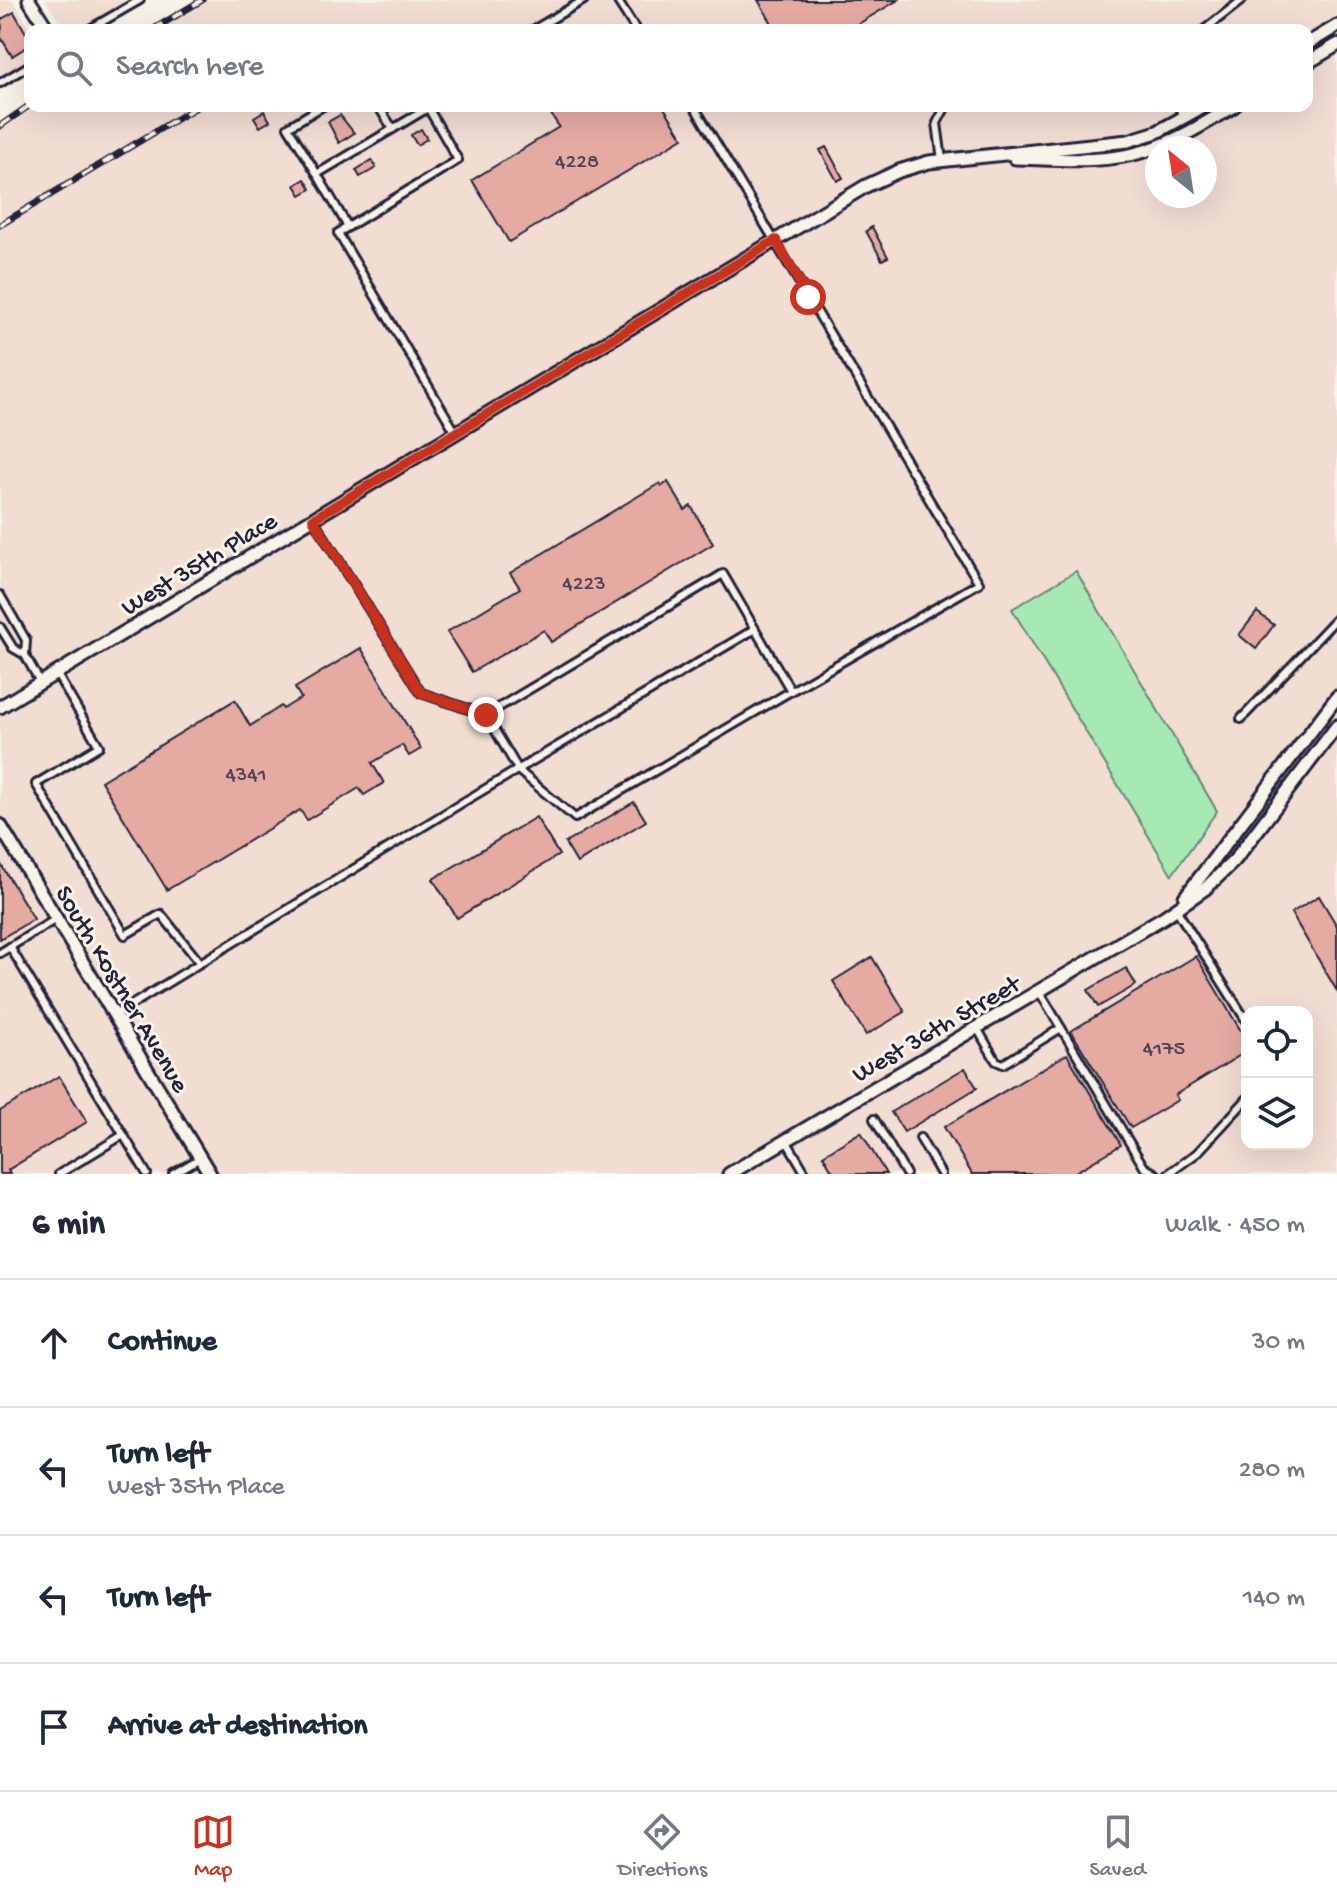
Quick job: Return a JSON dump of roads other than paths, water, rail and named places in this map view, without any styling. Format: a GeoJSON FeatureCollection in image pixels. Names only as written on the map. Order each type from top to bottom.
{"type":"FeatureCollection","features":[{"type":"Feature","properties":{"kind":"street"},"geometry":{"type":"LineString","coordinates":[[29,0],[44,24]]}},
{"type":"Feature","properties":{"kind":"street"},"geometry":{"type":"LineString","coordinates":[[1313,40],[1337,26]]}},
{"type":"Feature","properties":{"kind":"street"},"geometry":{"type":"LineString","coordinates":[[1313,59],[1337,45]]}},
{"type":"Feature","properties":{"kind":"street","name":"West 35th Place"},"geometry":{"type":"LineString","coordinates":[[3,702],[866,186],[899,171],[942,160],[1128,141],[1157,132],[1181,112]]}},
{"type":"Feature","properties":{"kind":"street","name":"West 35th Place"},"geometry":{"type":"LineString","coordinates":[[962,157],[1074,159],[1143,152],[1223,112]]}},
{"type":"Feature","properties":{"kind":"street","name":"West 36th Street"},"geometry":{"type":"LineString","coordinates":[[1164,917],[1209,867],[1337,697]]}},
{"type":"Feature","properties":{"kind":"street","name":"West 36th Street"},"geometry":{"type":"LineString","coordinates":[[729,1174],[1164,917],[1206,888],[1234,861],[1336,730]]}},
{"type":"Feature","properties":{"kind":"street","name":"South Kostner Avenue"},"geometry":{"type":"LineString","coordinates":[[0,825],[210,1174]]}},
{"type":"Feature","properties":{"kind":"lane"},"geometry":{"type":"LineString","coordinates":[[98,24],[140,0]]}},
{"type":"Feature","properties":{"kind":"lane"},"geometry":{"type":"LineString","coordinates":[[543,24],[584,0]]}},
{"type":"Feature","properties":{"kind":"lane"},"geometry":{"type":"LineString","coordinates":[[617,0],[632,24]]}},
{"type":"Feature","properties":{"kind":"lane"},"geometry":{"type":"LineString","coordinates":[[1212,24],[1242,0]]}},
{"type":"Feature","properties":{"kind":"lane"},"geometry":{"type":"LineString","coordinates":[[0,83],[24,69]]}},
{"type":"Feature","properties":{"kind":"lane"},"geometry":{"type":"LineString","coordinates":[[313,112],[288,127],[348,227]]}},
{"type":"Feature","properties":{"kind":"lane"},"geometry":{"type":"LineString","coordinates":[[382,112],[393,129]]}},
{"type":"Feature","properties":{"kind":"lane"},"geometry":{"type":"LineString","coordinates":[[317,174],[419,112]]}},
{"type":"Feature","properties":{"kind":"lane"},"geometry":{"type":"LineString","coordinates":[[430,112],[458,160],[338,233],[456,433]]}},
{"type":"Feature","properties":{"kind":"lane"},"geometry":{"type":"LineString","coordinates":[[313,519],[421,693],[486,715],[519,771],[575,818],[979,583],[698,112]]}},
{"type":"Feature","properties":{"kind":"lane"},"geometry":{"type":"LineString","coordinates":[[942,160],[937,123],[943,112]]}},
{"type":"Feature","properties":{"kind":"lane"},"geometry":{"type":"LineString","coordinates":[[486,715],[723,574],[791,691]]}},
{"type":"Feature","properties":{"kind":"lane"},"geometry":{"type":"LineString","coordinates":[[0,595],[26,640],[25,655]]}},
{"type":"Feature","properties":{"kind":"lane"},"geometry":{"type":"LineString","coordinates":[[1241,719],[1337,618]]}},
{"type":"Feature","properties":{"kind":"lane"},"geometry":{"type":"LineString","coordinates":[[0,627],[13,648],[25,655],[40,682]]}},
{"type":"Feature","properties":{"kind":"lane"},"geometry":{"type":"LineString","coordinates":[[115,1015],[755,629]]}},
{"type":"Feature","properties":{"kind":"lane"},"geometry":{"type":"LineString","coordinates":[[56,673],[99,746],[36,784],[125,935],[161,914],[200,963]]}},
{"type":"Feature","properties":{"kind":"lane"},"geometry":{"type":"LineString","coordinates":[[1176,909],[1241,1012]]}},
{"type":"Feature","properties":{"kind":"lane"},"geometry":{"type":"LineString","coordinates":[[0,953],[56,919]]}},
{"type":"Feature","properties":{"kind":"lane"},"geometry":{"type":"LineString","coordinates":[[10,947],[147,1174]]}},
{"type":"Feature","properties":{"kind":"lane"},"geometry":{"type":"LineString","coordinates":[[1039,991],[1144,1167],[1156,1174]]}},
{"type":"Feature","properties":{"kind":"lane"},"geometry":{"type":"LineString","coordinates":[[977,1028],[996,1061],[1003,1064],[1061,1028]]}},
{"type":"Feature","properties":{"kind":"lane"},"geometry":{"type":"LineString","coordinates":[[1168,1174],[1197,1153],[1241,1105]]}},
{"type":"Feature","properties":{"kind":"lane"},"geometry":{"type":"LineString","coordinates":[[874,1119],[906,1174]]}},
{"type":"Feature","properties":{"kind":"lane"},"geometry":{"type":"LineString","coordinates":[[59,1174],[123,1135]]}},
{"type":"Feature","properties":{"kind":"lane"},"geometry":{"type":"LineString","coordinates":[[920,1138],[941,1174]]}},
{"type":"Feature","properties":{"kind":"lane"},"geometry":{"type":"LineString","coordinates":[[786,1140],[806,1174]]}},
{"type":"Feature","properties":{"kind":"lane"},"geometry":{"type":"LineString","coordinates":[[173,1174],[200,1158]]}},
{"type":"Feature","properties":{"kind":"railway"},"geometry":{"type":"LineString","coordinates":[[162,24],[202,0]]}},
{"type":"Feature","properties":{"kind":"railway"},"geometry":{"type":"LineString","coordinates":[[0,126],[24,109]]}},
{"type":"Feature","properties":{"kind":"railway"},"geometry":{"type":"LineString","coordinates":[[0,225],[188,112]]}}]}
